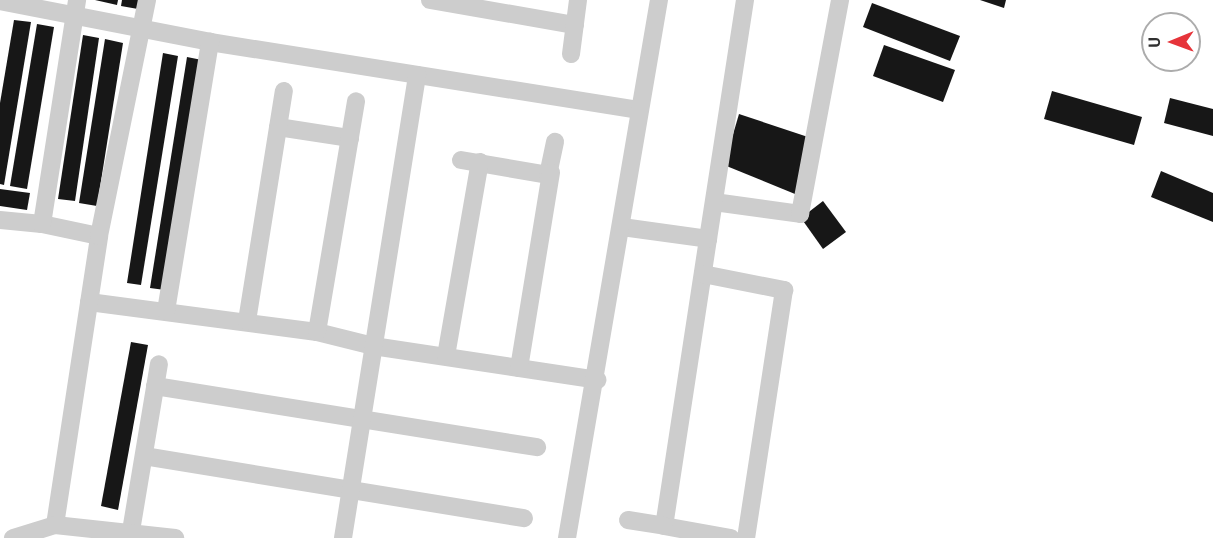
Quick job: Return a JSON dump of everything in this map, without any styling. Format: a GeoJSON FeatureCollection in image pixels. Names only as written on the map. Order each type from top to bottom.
{"type":"FeatureCollection","features":[{"type":"Feature","properties":{"kind":"street"},"geometry":{"type":"LineString","coordinates":[[55,525],[99,236],[147,0]]}},
{"type":"Feature","properties":{"kind":"street"},"geometry":{"type":"LineString","coordinates":[[430,0],[574,25]]}},
{"type":"Feature","properties":{"kind":"street"},"geometry":{"type":"LineString","coordinates":[[571,54],[578,0]]}},
{"type":"Feature","properties":{"kind":"street"},"geometry":{"type":"LineString","coordinates":[[567,538],[597,380],[659,0]]}},
{"type":"Feature","properties":{"kind":"street"},"geometry":{"type":"LineString","coordinates":[[664,526],[745,0]]}},
{"type":"Feature","properties":{"kind":"street"},"geometry":{"type":"LineString","coordinates":[[714,202],[800,214],[840,0]]}},
{"type":"Feature","properties":{"kind":"street"},"geometry":{"type":"LineString","coordinates":[[0,1],[76,7],[141,28],[210,42],[640,110]]}},
{"type":"Feature","properties":{"kind":"street"},"geometry":{"type":"LineString","coordinates":[[42,224],[76,7]]}},
{"type":"Feature","properties":{"kind":"street"},"geometry":{"type":"LineString","coordinates":[[166,311],[210,42]]}},
{"type":"Feature","properties":{"kind":"street"},"geometry":{"type":"LineString","coordinates":[[344,538],[417,75]]}},
{"type":"Feature","properties":{"kind":"street"},"geometry":{"type":"LineString","coordinates":[[247,321],[284,91]]}},
{"type":"Feature","properties":{"kind":"street"},"geometry":{"type":"LineString","coordinates":[[317,332],[356,101]]}},
{"type":"Feature","properties":{"kind":"street"},"geometry":{"type":"LineString","coordinates":[[278,127],[350,138]]}},
{"type":"Feature","properties":{"kind":"street"},"geometry":{"type":"LineString","coordinates":[[519,368],[555,142]]}},
{"type":"Feature","properties":{"kind":"street"},"geometry":{"type":"LineString","coordinates":[[460,160],[551,173]]}},
{"type":"Feature","properties":{"kind":"street"},"geometry":{"type":"LineString","coordinates":[[446,356],[480,162]]}},
{"type":"Feature","properties":{"kind":"street"},"geometry":{"type":"LineString","coordinates":[[0,220],[42,224],[99,236]]}},
{"type":"Feature","properties":{"kind":"street"},"geometry":{"type":"LineString","coordinates":[[622,226],[708,239]]}},
{"type":"Feature","properties":{"kind":"street"},"geometry":{"type":"LineString","coordinates":[[703,274],[784,290],[746,538]]}},
{"type":"Feature","properties":{"kind":"street"},"geometry":{"type":"LineString","coordinates":[[89,302],[247,321],[317,332],[373,346],[597,380]]}},
{"type":"Feature","properties":{"kind":"street"},"geometry":{"type":"LineString","coordinates":[[131,531],[159,364]]}},
{"type":"Feature","properties":{"kind":"street"},"geometry":{"type":"LineString","coordinates":[[155,386],[537,447]]}},
{"type":"Feature","properties":{"kind":"street"},"geometry":{"type":"LineString","coordinates":[[144,456],[524,518]]}},
{"type":"Feature","properties":{"kind":"street"},"geometry":{"type":"LineString","coordinates":[[628,520],[731,538]]}},
{"type":"Feature","properties":{"kind":"street"},"geometry":{"type":"LineString","coordinates":[[13,538],[55,525],[131,531],[175,538]]}},
{"type":"Feature","properties":{"kind":"building"},"geometry":{"type":"Polygon","coordinates":[[[95,0],[118,0],[117,5],[95,0]]]}},
{"type":"Feature","properties":{"kind":"building"},"geometry":{"type":"Polygon","coordinates":[[[122,0],[139,0],[138,9],[121,6],[122,0]]]}},
{"type":"Feature","properties":{"kind":"building"},"geometry":{"type":"Polygon","coordinates":[[[980,0],[1006,0],[1004,8],[980,0]]]}},
{"type":"Feature","properties":{"kind":"building"},"geometry":{"type":"Polygon","coordinates":[[[872,3],[960,36],[950,61],[863,27],[872,3]]]}},
{"type":"Feature","properties":{"kind":"building"},"geometry":{"type":"Polygon","coordinates":[[[14,20],[31,22],[4,185],[0,184],[0,103],[14,20]]]}},
{"type":"Feature","properties":{"kind":"building"},"geometry":{"type":"Polygon","coordinates":[[[37,24],[54,27],[27,189],[10,186],[37,24]]]}},
{"type":"Feature","properties":{"kind":"building"},"geometry":{"type":"Polygon","coordinates":[[[83,35],[99,38],[75,201],[58,199],[83,35]]]}},
{"type":"Feature","properties":{"kind":"building"},"geometry":{"type":"Polygon","coordinates":[[[105,39],[123,43],[97,206],[79,203],[105,39]]]}},
{"type":"Feature","properties":{"kind":"building"},"geometry":{"type":"Polygon","coordinates":[[[884,45],[955,70],[943,102],[873,76],[884,45]]]}},
{"type":"Feature","properties":{"kind":"building"},"geometry":{"type":"Polygon","coordinates":[[[163,53],[178,56],[141,285],[127,283],[163,53]]]}},
{"type":"Feature","properties":{"kind":"building"},"geometry":{"type":"Polygon","coordinates":[[[187,57],[202,60],[165,290],[150,288],[187,57]]]}},
{"type":"Feature","properties":{"kind":"building"},"geometry":{"type":"Polygon","coordinates":[[[1052,91],[1142,117],[1134,145],[1044,119],[1052,91]]]}},
{"type":"Feature","properties":{"kind":"building"},"geometry":{"type":"Polygon","coordinates":[[[1170,98],[1213,109],[1213,136],[1164,123],[1170,98]]]}},
{"type":"Feature","properties":{"kind":"building"},"geometry":{"type":"Polygon","coordinates":[[[739,114],[811,138],[795,194],[724,165],[739,114]]]}},
{"type":"Feature","properties":{"kind":"building"},"geometry":{"type":"Polygon","coordinates":[[[1161,171],[1213,193],[1213,222],[1151,197],[1161,171]]]}},
{"type":"Feature","properties":{"kind":"building"},"geometry":{"type":"Polygon","coordinates":[[[0,189],[30,193],[27,210],[0,206],[0,189]]]}},
{"type":"Feature","properties":{"kind":"building"},"geometry":{"type":"Polygon","coordinates":[[[823,201],[846,232],[823,249],[801,218],[823,201]]]}},
{"type":"Feature","properties":{"kind":"building"},"geometry":{"type":"Polygon","coordinates":[[[131,342],[148,345],[118,510],[101,506],[131,342]]]}}]}
